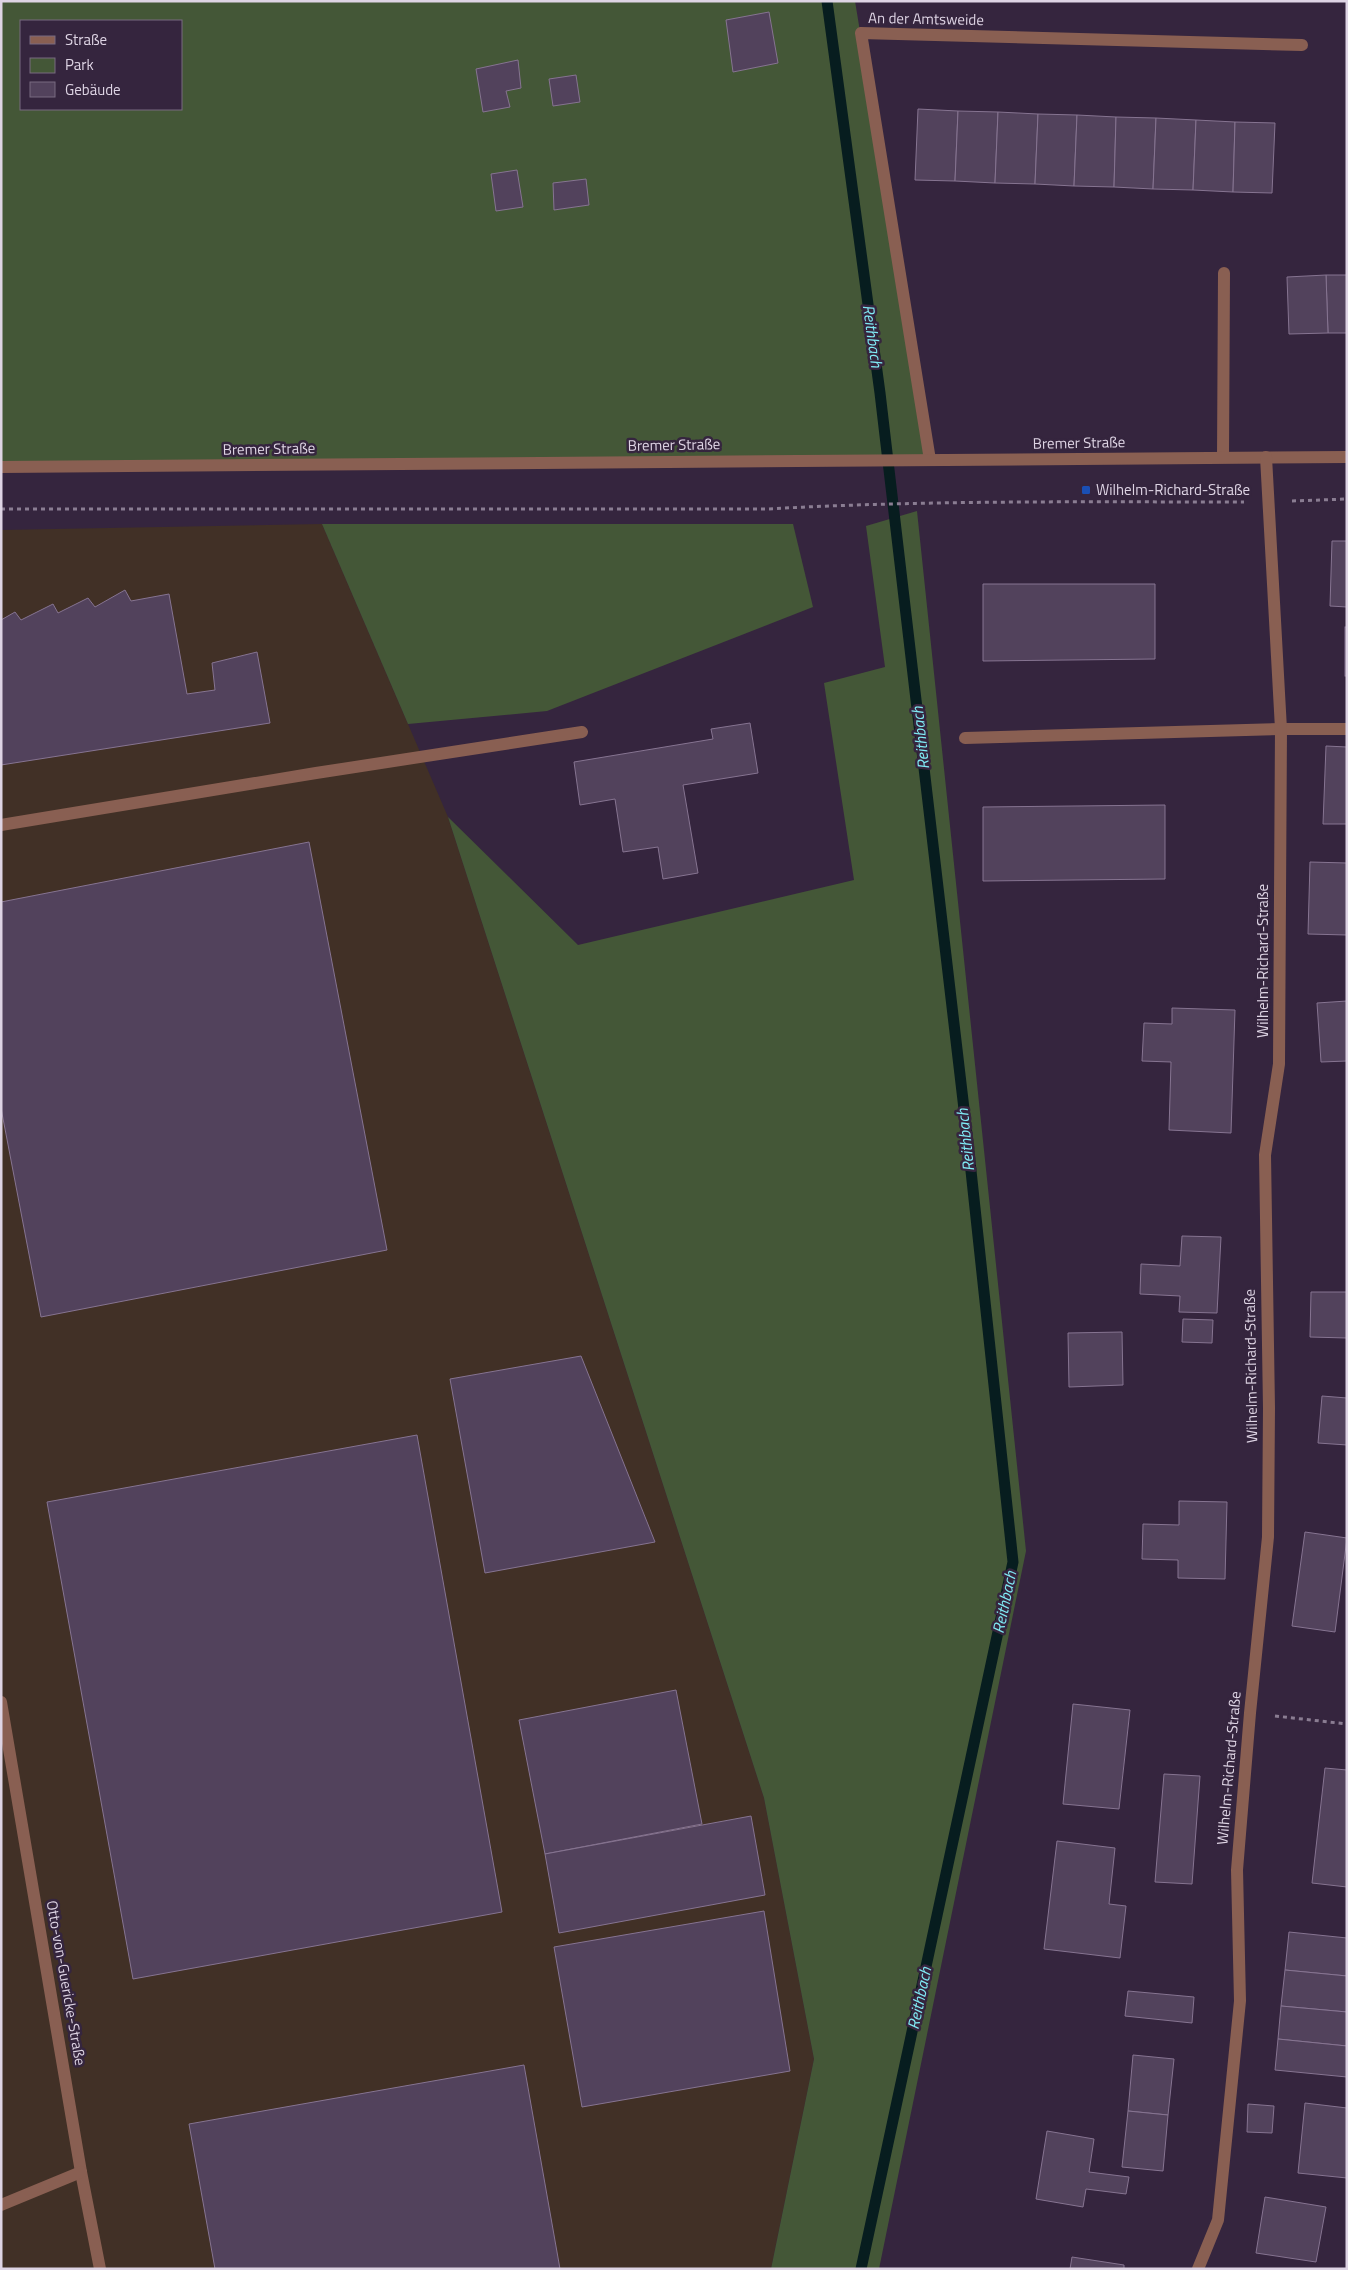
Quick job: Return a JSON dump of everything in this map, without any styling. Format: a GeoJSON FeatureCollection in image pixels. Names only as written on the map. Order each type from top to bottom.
{"type":"FeatureCollection","features":[{"type":"Feature","properties":{"kind":"street","name":"An der Amtsweide"},"geometry":{"type":"LineString","coordinates":[[930,460],[862,33],[1302,45]]}},
{"type":"Feature","properties":{"kind":"street"},"geometry":{"type":"LineString","coordinates":[[1223,457],[1224,273]]}},
{"type":"Feature","properties":{"kind":"street","name":"Wilhelm-Richard-Straße"},"geometry":{"type":"LineString","coordinates":[[1198,2269],[1218,2220],[1240,2001],[1237,1870],[1250,1713],[1268,1536],[1269,1408],[1265,1155],[1279,1064],[1281,729],[1266,457]]}},
{"type":"Feature","properties":{"kind":"street","name":"Bremer Straße"},"geometry":{"type":"LineString","coordinates":[[1,468],[1347,457]]}},
{"type":"Feature","properties":{"kind":"street"},"geometry":{"type":"LineString","coordinates":[[965,738],[1281,729],[1347,729]]}},
{"type":"Feature","properties":{"kind":"street"},"geometry":{"type":"LineString","coordinates":[[1,825],[316,773],[582,732]]}},
{"type":"Feature","properties":{"kind":"street","name":"Otto-von-Guericke-Straße"},"geometry":{"type":"LineString","coordinates":[[1,1702],[81,2172],[100,2269]]}},
{"type":"Feature","properties":{"kind":"street"},"geometry":{"type":"LineString","coordinates":[[1,2205],[81,2172]]}},
{"type":"Feature","properties":{"kind":"path"},"geometry":{"type":"LineString","coordinates":[[1,509],[767,509],[912,503],[1268,502],[1347,498]]}},
{"type":"Feature","properties":{"kind":"path"},"geometry":{"type":"LineString","coordinates":[[1250,1713],[1347,1724]]}},
{"type":"Feature","properties":{"kind":"shaded area"},"geometry":{"type":"Polygon","coordinates":[[[322,524],[448,817],[764,1798],[814,2059],[771,2269],[1,2269],[1,530],[322,524]]]}},
{"type":"Feature","properties":{"kind":"green space"},"geometry":{"type":"Polygon","coordinates":[[[1,1],[855,1],[930,460],[1,467],[1,1]]]}},
{"type":"Feature","properties":{"kind":"green space"},"geometry":{"type":"Polygon","coordinates":[[[917,511],[1026,1551],[879,2269],[771,2269],[814,2059],[764,1798],[448,817],[578,945],[854,880],[824,683],[885,667],[866,526],[917,511]]]}},
{"type":"Feature","properties":{"kind":"green space"},"geometry":{"type":"Polygon","coordinates":[[[322,524],[793,524],[813,607],[547,711],[408,724],[322,524]]]}},
{"type":"Feature","properties":{"kind":"building"},"geometry":{"type":"Polygon","coordinates":[[[769,12],[778,63],[733,72],[726,20],[769,12]]]}},
{"type":"Feature","properties":{"kind":"building"},"geometry":{"type":"Polygon","coordinates":[[[518,60],[521,88],[506,91],[510,107],[483,112],[476,69],[518,60]]]}},
{"type":"Feature","properties":{"kind":"building"},"geometry":{"type":"Polygon","coordinates":[[[576,75],[580,102],[553,106],[549,79],[576,75]]]}},
{"type":"Feature","properties":{"kind":"building"},"geometry":{"type":"Polygon","coordinates":[[[918,109],[958,111],[955,181],[915,180],[918,109]]]}},
{"type":"Feature","properties":{"kind":"building"},"geometry":{"type":"Polygon","coordinates":[[[958,111],[998,112],[995,183],[955,181],[958,111]]]}},
{"type":"Feature","properties":{"kind":"building"},"geometry":{"type":"Polygon","coordinates":[[[998,112],[1038,114],[1035,184],[995,183],[998,112]]]}},
{"type":"Feature","properties":{"kind":"building"},"geometry":{"type":"Polygon","coordinates":[[[1038,114],[1077,115],[1074,186],[1035,184],[1038,114]]]}},
{"type":"Feature","properties":{"kind":"building"},"geometry":{"type":"Polygon","coordinates":[[[1077,115],[1116,117],[1114,187],[1074,186],[1077,115]]]}},
{"type":"Feature","properties":{"kind":"building"},"geometry":{"type":"Polygon","coordinates":[[[1116,117],[1156,118],[1153,189],[1114,187],[1116,117]]]}},
{"type":"Feature","properties":{"kind":"building"},"geometry":{"type":"Polygon","coordinates":[[[1156,118],[1196,120],[1193,190],[1153,189],[1156,118]]]}},
{"type":"Feature","properties":{"kind":"building"},"geometry":{"type":"Polygon","coordinates":[[[1196,120],[1235,122],[1233,192],[1193,190],[1196,120]]]}},
{"type":"Feature","properties":{"kind":"building"},"geometry":{"type":"Polygon","coordinates":[[[1235,122],[1275,123],[1272,193],[1233,192],[1235,122]]]}},
{"type":"Feature","properties":{"kind":"building"},"geometry":{"type":"Polygon","coordinates":[[[517,170],[523,207],[496,211],[491,174],[517,170]]]}},
{"type":"Feature","properties":{"kind":"building"},"geometry":{"type":"Polygon","coordinates":[[[586,179],[589,205],[554,210],[553,183],[586,179]]]}},
{"type":"Feature","properties":{"kind":"building"},"geometry":{"type":"Polygon","coordinates":[[[1326,275],[1347,275],[1347,333],[1328,333],[1326,275]]]}},
{"type":"Feature","properties":{"kind":"building"},"geometry":{"type":"Polygon","coordinates":[[[1326,275],[1328,333],[1289,334],[1287,277],[1326,275]]]}},
{"type":"Feature","properties":{"kind":"building"},"geometry":{"type":"Polygon","coordinates":[[[1332,541],[1347,541],[1347,607],[1330,606],[1332,541]]]}},
{"type":"Feature","properties":{"kind":"building"},"geometry":{"type":"Polygon","coordinates":[[[983,584],[1155,584],[1155,659],[983,661],[983,584]]]}},
{"type":"Feature","properties":{"kind":"building"},"geometry":{"type":"Polygon","coordinates":[[[125,590],[131,601],[169,594],[187,694],[215,690],[212,663],[257,652],[270,723],[1,765],[1,620],[15,612],[21,620],[53,604],[58,613],[88,598],[95,607],[125,590]]]}},
{"type":"Feature","properties":{"kind":"building"},"geometry":{"type":"Polygon","coordinates":[[[1345,627],[1347,627],[1347,676],[1345,676],[1345,627]]]}},
{"type":"Feature","properties":{"kind":"building"},"geometry":{"type":"Polygon","coordinates":[[[750,723],[758,773],[683,785],[698,873],[663,879],[658,847],[623,852],[615,799],[580,805],[574,762],[713,739],[711,729],[750,723]]]}},
{"type":"Feature","properties":{"kind":"building"},"geometry":{"type":"Polygon","coordinates":[[[1326,746],[1347,747],[1347,824],[1323,824],[1326,746]]]}},
{"type":"Feature","properties":{"kind":"building"},"geometry":{"type":"Polygon","coordinates":[[[1165,805],[1165,879],[983,881],[983,807],[1165,805]]]}},
{"type":"Feature","properties":{"kind":"building"},"geometry":{"type":"Polygon","coordinates":[[[309,842],[387,1250],[41,1317],[1,1108],[1,902],[309,842]]]}},
{"type":"Feature","properties":{"kind":"building"},"geometry":{"type":"Polygon","coordinates":[[[1310,862],[1347,863],[1347,935],[1308,934],[1310,862]]]}},
{"type":"Feature","properties":{"kind":"building"},"geometry":{"type":"Polygon","coordinates":[[[1347,1001],[1347,1061],[1321,1062],[1317,1003],[1347,1001]]]}},
{"type":"Feature","properties":{"kind":"building"},"geometry":{"type":"Polygon","coordinates":[[[1172,1008],[1235,1010],[1231,1133],[1169,1130],[1171,1062],[1142,1061],[1144,1023],[1172,1024],[1172,1008]]]}},
{"type":"Feature","properties":{"kind":"building"},"geometry":{"type":"Polygon","coordinates":[[[1182,1236],[1221,1237],[1217,1313],[1179,1312],[1180,1296],[1140,1294],[1141,1264],[1180,1266],[1182,1236]]]}},
{"type":"Feature","properties":{"kind":"building"},"geometry":{"type":"Polygon","coordinates":[[[1311,1292],[1347,1292],[1347,1338],[1310,1337],[1311,1292]]]}},
{"type":"Feature","properties":{"kind":"building"},"geometry":{"type":"Polygon","coordinates":[[[1183,1319],[1213,1320],[1212,1343],[1182,1342],[1183,1319]]]}},
{"type":"Feature","properties":{"kind":"building"},"geometry":{"type":"Polygon","coordinates":[[[1122,1332],[1123,1385],[1069,1387],[1068,1333],[1122,1332]]]}},
{"type":"Feature","properties":{"kind":"building"},"geometry":{"type":"Polygon","coordinates":[[[581,1356],[655,1542],[485,1573],[450,1379],[581,1356]]]}},
{"type":"Feature","properties":{"kind":"building"},"geometry":{"type":"Polygon","coordinates":[[[1322,1396],[1347,1398],[1347,1445],[1318,1443],[1322,1396]]]}},
{"type":"Feature","properties":{"kind":"building"},"geometry":{"type":"Polygon","coordinates":[[[417,1435],[502,1912],[133,1979],[47,1502],[417,1435]]]}},
{"type":"Feature","properties":{"kind":"building"},"geometry":{"type":"Polygon","coordinates":[[[1179,1501],[1227,1502],[1225,1579],[1178,1578],[1178,1560],[1142,1559],[1143,1524],[1179,1525],[1179,1501]]]}},
{"type":"Feature","properties":{"kind":"building"},"geometry":{"type":"Polygon","coordinates":[[[1305,1532],[1347,1538],[1335,1632],[1292,1626],[1305,1532]]]}},
{"type":"Feature","properties":{"kind":"building"},"geometry":{"type":"Polygon","coordinates":[[[676,1690],[702,1824],[545,1854],[519,1720],[676,1690]]]}},
{"type":"Feature","properties":{"kind":"building"},"geometry":{"type":"Polygon","coordinates":[[[1073,1704],[1130,1710],[1119,1809],[1063,1804],[1073,1704]]]}},
{"type":"Feature","properties":{"kind":"building"},"geometry":{"type":"Polygon","coordinates":[[[1325,1768],[1347,1770],[1347,1887],[1312,1883],[1325,1768]]]}},
{"type":"Feature","properties":{"kind":"building"},"geometry":{"type":"Polygon","coordinates":[[[1164,1774],[1200,1776],[1192,1884],[1155,1882],[1164,1774]]]}},
{"type":"Feature","properties":{"kind":"building"},"geometry":{"type":"Polygon","coordinates":[[[751,1816],[765,1895],[559,1933],[545,1854],[751,1816]]]}},
{"type":"Feature","properties":{"kind":"building"},"geometry":{"type":"Polygon","coordinates":[[[1057,1841],[1115,1848],[1109,1904],[1126,1906],[1120,1958],[1044,1949],[1057,1841]]]}},
{"type":"Feature","properties":{"kind":"building"},"geometry":{"type":"Polygon","coordinates":[[[764,1911],[790,2071],[582,2107],[554,1947],[764,1911]]]}},
{"type":"Feature","properties":{"kind":"building"},"geometry":{"type":"Polygon","coordinates":[[[1289,1932],[1347,1938],[1347,1976],[1285,1970],[1289,1932]]]}},
{"type":"Feature","properties":{"kind":"building"},"geometry":{"type":"Polygon","coordinates":[[[1285,1970],[1347,1976],[1347,2012],[1281,2006],[1285,1970]]]}},
{"type":"Feature","properties":{"kind":"building"},"geometry":{"type":"Polygon","coordinates":[[[1128,1991],[1194,1997],[1192,2023],[1125,2016],[1128,1991]]]}},
{"type":"Feature","properties":{"kind":"building"},"geometry":{"type":"Polygon","coordinates":[[[1281,2006],[1347,2012],[1347,2046],[1278,2039],[1281,2006]]]}},
{"type":"Feature","properties":{"kind":"building"},"geometry":{"type":"Polygon","coordinates":[[[1278,2039],[1347,2046],[1347,2077],[1275,2070],[1278,2039]]]}},
{"type":"Feature","properties":{"kind":"building"},"geometry":{"type":"Polygon","coordinates":[[[1133,2055],[1174,2059],[1168,2115],[1128,2111],[1133,2055]]]}},
{"type":"Feature","properties":{"kind":"building"},"geometry":{"type":"Polygon","coordinates":[[[524,2065],[560,2269],[215,2269],[189,2124],[524,2065]]]}},
{"type":"Feature","properties":{"kind":"building"},"geometry":{"type":"Polygon","coordinates":[[[1305,2103],[1347,2108],[1347,2178],[1298,2173],[1305,2103]]]}},
{"type":"Feature","properties":{"kind":"building"},"geometry":{"type":"Polygon","coordinates":[[[1248,2104],[1274,2106],[1272,2133],[1247,2132],[1248,2104]]]}},
{"type":"Feature","properties":{"kind":"building"},"geometry":{"type":"Polygon","coordinates":[[[1128,2111],[1168,2115],[1163,2171],[1122,2167],[1128,2111]]]}},
{"type":"Feature","properties":{"kind":"building"},"geometry":{"type":"Polygon","coordinates":[[[1047,2131],[1094,2139],[1089,2172],[1129,2177],[1126,2194],[1086,2189],[1083,2207],[1036,2199],[1047,2131]]]}},
{"type":"Feature","properties":{"kind":"building"},"geometry":{"type":"Polygon","coordinates":[[[1265,2197],[1326,2207],[1316,2262],[1256,2253],[1265,2197]]]}},
{"type":"Feature","properties":{"kind":"building"},"geometry":{"type":"Polygon","coordinates":[[[1072,2257],[1124,2265],[1124,2269],[1070,2269],[1072,2257]]]}},
{"type":"Feature","properties":{"kind":"waterway","name":"Reithbach"},"geometry":{"type":"LineString","coordinates":[[827,1],[880,393],[968,1143],[1013,1562],[861,2269]]}},
{"type":"Feature","properties":{"kind":"place","name":"Wilhelm-Richard-Straße"},"geometry":{"type":"Point","coordinates":[1086,490]}}]}
